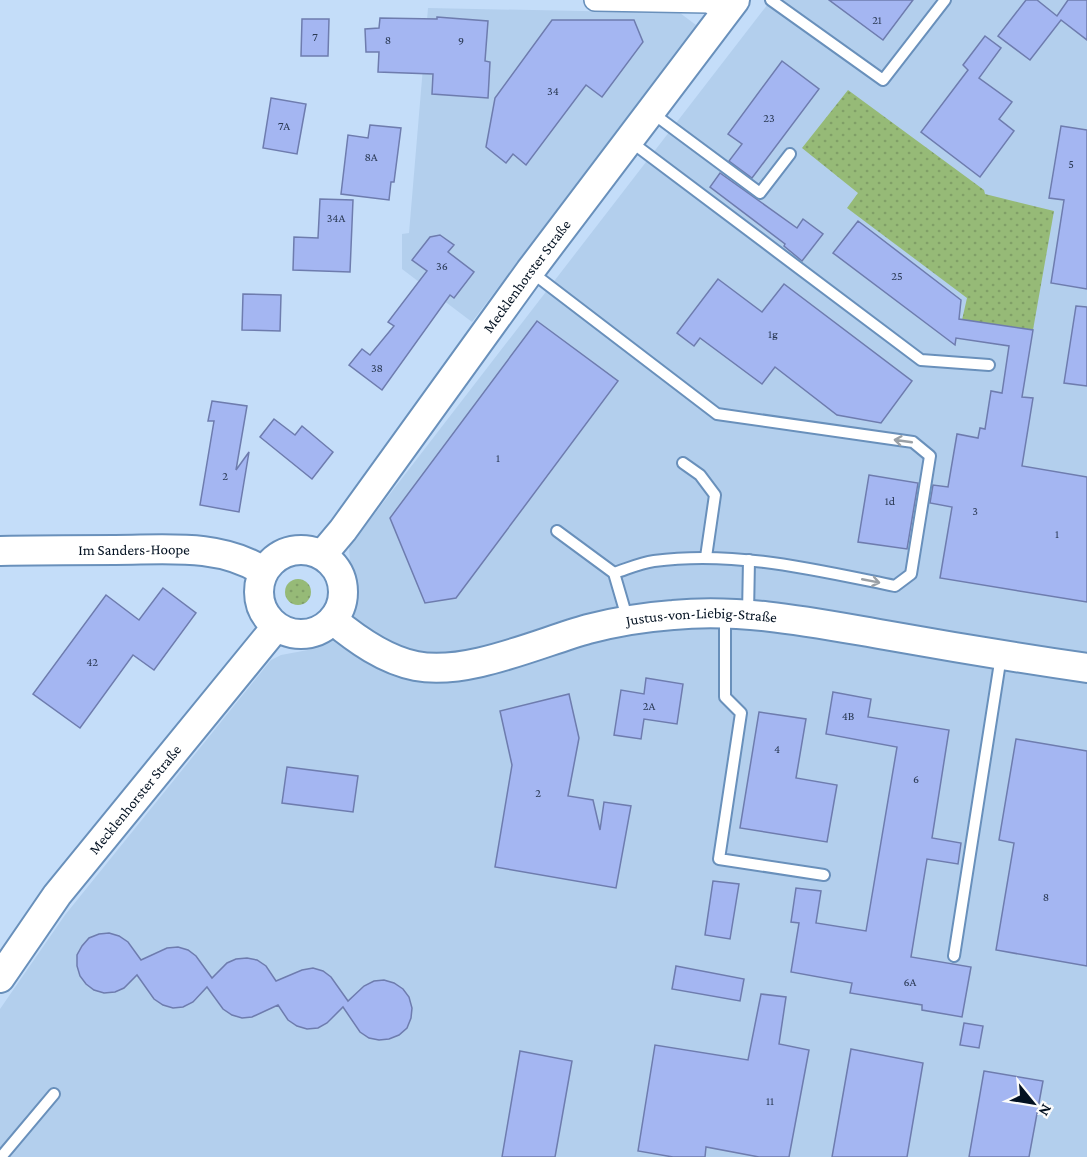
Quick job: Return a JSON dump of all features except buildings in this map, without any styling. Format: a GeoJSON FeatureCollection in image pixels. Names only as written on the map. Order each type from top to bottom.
{"type":"FeatureCollection","features":[{"type":"Feature","properties":{"kind":"main road","name":"Mecklenhorster Straße"},"geometry":{"type":"LineString","coordinates":[[322,555],[343,530],[530,271],[731,7]]}},
{"type":"Feature","properties":{"kind":"main road"},"geometry":{"type":"LineString","coordinates":[[300,549],[322,555],[336,568],[342,580],[344,595],[340,608],[333,620],[312,634],[287,633],[276,627],[265,616],[259,601],[258,585],[263,572],[274,559],[286,552],[300,549]]}},
{"type":"Feature","properties":{"kind":"main road","name":"Im Sanders-Hoope"},"geometry":{"type":"LineString","coordinates":[[0,550],[194,550],[231,556],[263,572]]}},
{"type":"Feature","properties":{"kind":"main road","name":"Justus-von-Liebig-Straße"},"geometry":{"type":"LineString","coordinates":[[333,620],[360,642],[386,656],[415,666],[441,668],[466,665],[589,628],[674,614],[736,613],[822,624],[1001,656],[1087,668]]}},
{"type":"Feature","properties":{"kind":"main road","name":"Mecklenhorster Straße"},"geometry":{"type":"LineString","coordinates":[[0,978],[57,895],[276,627]]}},
{"type":"Feature","properties":{"kind":"street"},"geometry":{"type":"LineString","coordinates":[[595,0],[709,2],[731,7]]}},
{"type":"Feature","properties":{"kind":"lane"},"geometry":{"type":"LineString","coordinates":[[771,0],[883,80],[945,0]]}},
{"type":"Feature","properties":{"kind":"lane"},"geometry":{"type":"LineString","coordinates":[[651,112],[760,193],[789,154]]}},
{"type":"Feature","properties":{"kind":"lane"},"geometry":{"type":"LineString","coordinates":[[630,140],[921,360],[989,365]]}},
{"type":"Feature","properties":{"kind":"lane"},"geometry":{"type":"LineString","coordinates":[[530,271],[717,414],[913,442],[930,456],[910,574],[895,586],[749,560],[706,557],[651,561],[614,573]]}},
{"type":"Feature","properties":{"kind":"lane"},"geometry":{"type":"LineString","coordinates":[[683,463],[700,475],[715,495],[706,557]]}},
{"type":"Feature","properties":{"kind":"lane"},"geometry":{"type":"LineString","coordinates":[[557,531],[614,573],[628,621]]}},
{"type":"Feature","properties":{"kind":"lane"},"geometry":{"type":"LineString","coordinates":[[749,560],[736,613],[725,697],[741,713],[719,859],[824,875]]}},
{"type":"Feature","properties":{"kind":"lane"},"geometry":{"type":"LineString","coordinates":[[954,956],[1001,656]]}},
{"type":"Feature","properties":{"kind":"lane"},"geometry":{"type":"LineString","coordinates":[[1,1157],[54,1094]]}},
{"type":"Feature","properties":{"kind":"shaded area"},"geometry":{"type":"Polygon","coordinates":[[[771,0],[1087,0],[1087,1157],[0,1157],[0,1009],[65,915],[271,660],[281,655],[325,644],[343,629],[353,604],[349,547],[771,0]]]}},
{"type":"Feature","properties":{"kind":"shaded area"},"geometry":{"type":"Polygon","coordinates":[[[428,8],[680,13],[696,25],[472,322],[402,269],[402,234],[409,233],[428,8]]]}},
{"type":"Feature","properties":{"kind":"green space"},"geometry":{"type":"Polygon","coordinates":[[[848,90],[984,190],[985,194],[1054,211],[1033,330],[962,320],[967,298],[847,208],[858,193],[802,148],[848,90]]]}},
{"type":"Feature","properties":{"kind":"green space"},"geometry":{"type":"Polygon","coordinates":[[[298,579],[308,582],[311,592],[308,602],[298,605],[288,602],[285,592],[288,582],[298,579]]]}}]}
